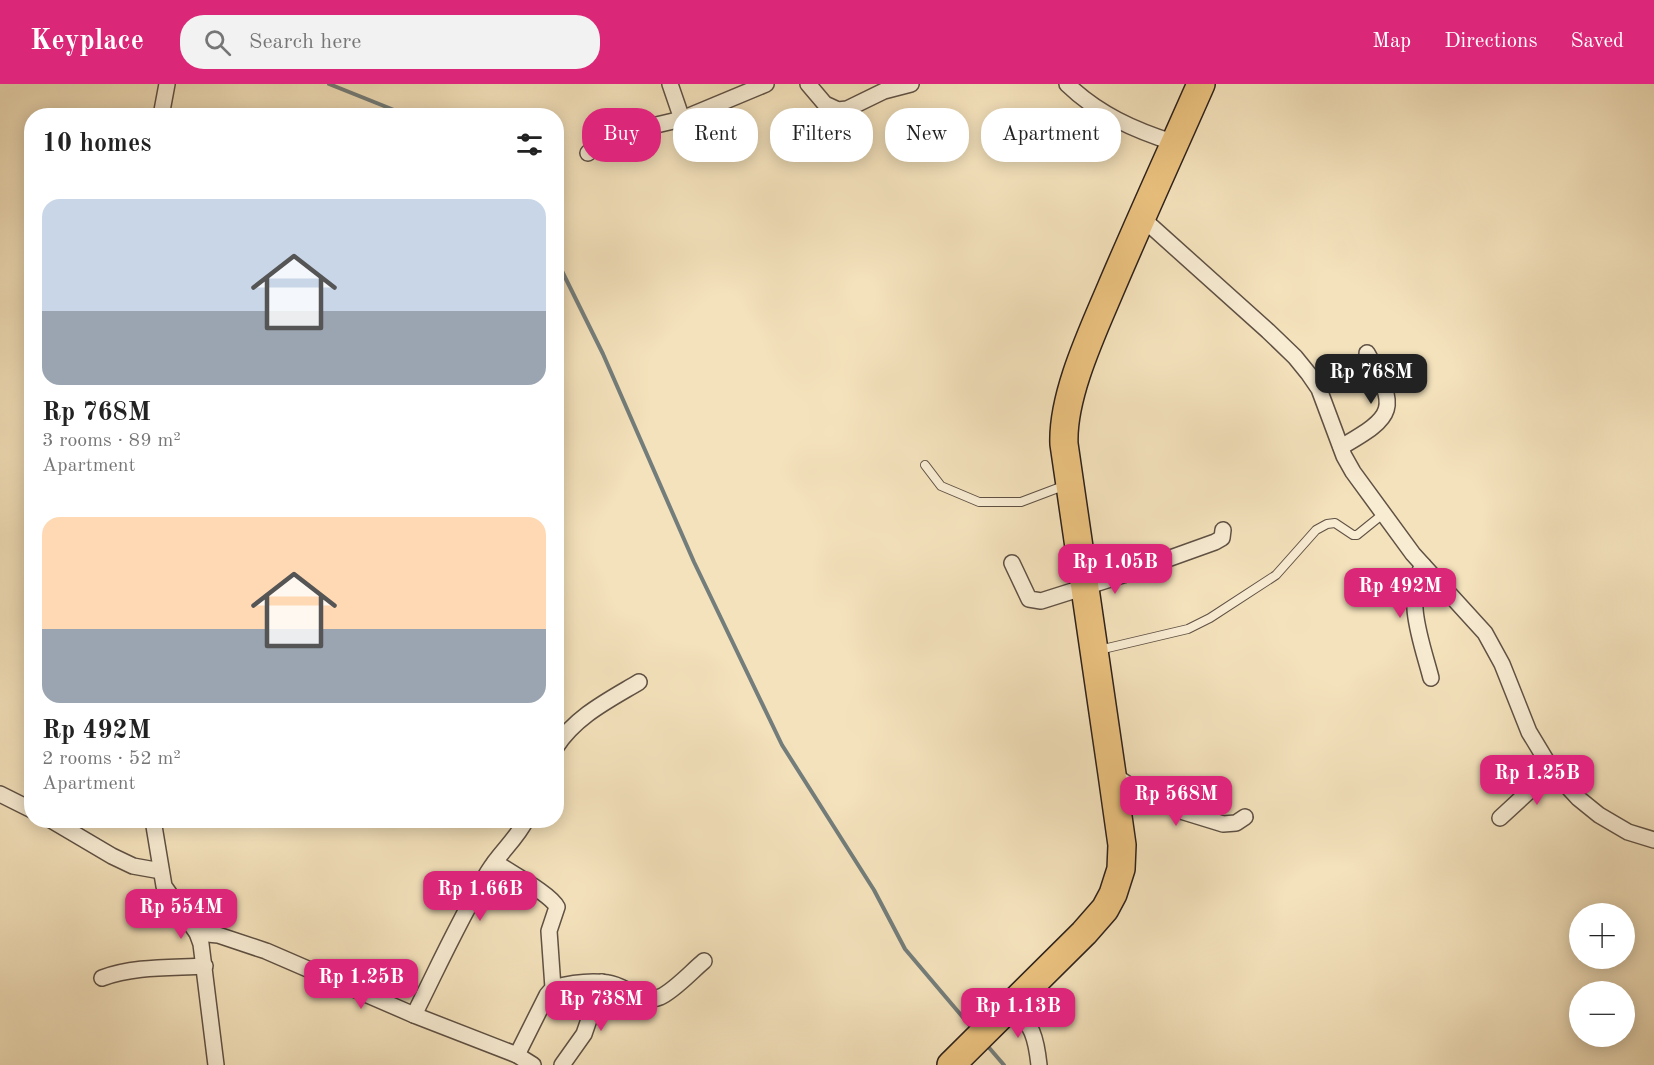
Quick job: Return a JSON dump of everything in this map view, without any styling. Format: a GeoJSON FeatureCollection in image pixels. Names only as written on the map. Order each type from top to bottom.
{"type":"FeatureCollection","features":[{"type":"Feature","properties":{"kind":"highway"},"geometry":{"type":"LineString","coordinates":[[956,1060],[1010,1008],[1105,909],[1113,894],[1121,869],[1122,844],[1064,444],[1065,414],[1099,316],[1201,84]]}},
{"type":"Feature","properties":{"kind":"street"},"geometry":{"type":"LineString","coordinates":[[162,108],[166,84]]}},
{"type":"Feature","properties":{"kind":"street"},"geometry":{"type":"LineString","coordinates":[[670,84],[678,108]]}},
{"type":"Feature","properties":{"kind":"street"},"geometry":{"type":"LineString","coordinates":[[708,108],[766,84]]}},
{"type":"Feature","properties":{"kind":"street"},"geometry":{"type":"LineString","coordinates":[[808,84],[825,104],[838,110],[847,110],[884,91],[911,84]]}},
{"type":"Feature","properties":{"kind":"street"},"geometry":{"type":"LineString","coordinates":[[1067,84],[1079,96],[1117,121],[1137,131],[1175,143]]}},
{"type":"Feature","properties":{"kind":"street"},"geometry":{"type":"LineString","coordinates":[[1141,217],[1295,357],[1319,389],[1353,472],[1423,565],[1485,633],[1502,664],[1529,732],[1551,770],[1578,798],[1599,815],[1628,832],[1654,840]]}},
{"type":"Feature","properties":{"kind":"street"},"geometry":{"type":"LineString","coordinates":[[1341,447],[1375,426],[1386,414],[1389,405],[1378,372],[1367,353]]}},
{"type":"Feature","properties":{"kind":"street"},"geometry":{"type":"LineString","coordinates":[[1012,563],[1026,595],[1033,601],[1041,601],[1215,542],[1222,538],[1223,530]]}},
{"type":"Feature","properties":{"kind":"street"},"geometry":{"type":"LineString","coordinates":[[1423,565],[1414,588],[1415,611],[1431,678]]}},
{"type":"Feature","properties":{"kind":"street"},"geometry":{"type":"LineString","coordinates":[[564,737],[581,719],[639,682]]}},
{"type":"Feature","properties":{"kind":"street"},"geometry":{"type":"LineString","coordinates":[[1500,818],[1551,770]]}},
{"type":"Feature","properties":{"kind":"street"},"geometry":{"type":"LineString","coordinates":[[1112,774],[1136,789],[1184,812],[1223,824],[1236,823],[1245,817]]}},
{"type":"Feature","properties":{"kind":"street"},"geometry":{"type":"LineString","coordinates":[[0,794],[24,806]]}},
{"type":"Feature","properties":{"kind":"street"},"geometry":{"type":"LineString","coordinates":[[65,828],[134,866],[160,871]]}},
{"type":"Feature","properties":{"kind":"street"},"geometry":{"type":"LineString","coordinates":[[154,828],[164,886],[197,933],[201,944],[216,1065]]}},
{"type":"Feature","properties":{"kind":"street"},"geometry":{"type":"LineString","coordinates":[[414,1015],[476,892],[495,862],[521,828]]}},
{"type":"Feature","properties":{"kind":"street"},"geometry":{"type":"LineString","coordinates":[[495,862],[556,904],[549,931],[553,988]]}},
{"type":"Feature","properties":{"kind":"street"},"geometry":{"type":"LineString","coordinates":[[197,933],[219,935],[242,941],[414,1015],[517,1055],[533,1065]]}},
{"type":"Feature","properties":{"kind":"street"},"geometry":{"type":"LineString","coordinates":[[517,1055],[547,995],[553,988],[574,982],[602,982],[611,983],[641,997],[652,999],[661,997],[704,961]]}},
{"type":"Feature","properties":{"kind":"street"},"geometry":{"type":"LineString","coordinates":[[102,978],[123,972],[205,966]]}},
{"type":"Feature","properties":{"kind":"street"},"geometry":{"type":"LineString","coordinates":[[562,1065],[584,1034],[602,982]]}},
{"type":"Feature","properties":{"kind":"street"},"geometry":{"type":"LineString","coordinates":[[1010,1008],[1026,1019],[1033,1031],[1039,1065]]}},
{"type":"Feature","properties":{"kind":"lane"},"geometry":{"type":"LineString","coordinates":[[925,465],[941,486],[979,502],[1021,502],[1070,483]]}},
{"type":"Feature","properties":{"kind":"lane"},"geometry":{"type":"LineString","coordinates":[[1095,651],[1188,629],[1228,607],[1275,575],[1302,544],[1322,527],[1335,523],[1353,535],[1357,535],[1383,514]]}},
{"type":"Feature","properties":{"kind":"waterway"},"geometry":{"type":"LineString","coordinates":[[329,84],[389,108]]}},
{"type":"Feature","properties":{"kind":"waterway"},"geometry":{"type":"LineString","coordinates":[[564,275],[603,354],[694,562],[782,745],[874,890],[905,949],[972,1028]]}},
{"type":"Feature","properties":{"kind":"waterway"},"geometry":{"type":"LineString","coordinates":[[985,1043],[1004,1065]]}}]}
